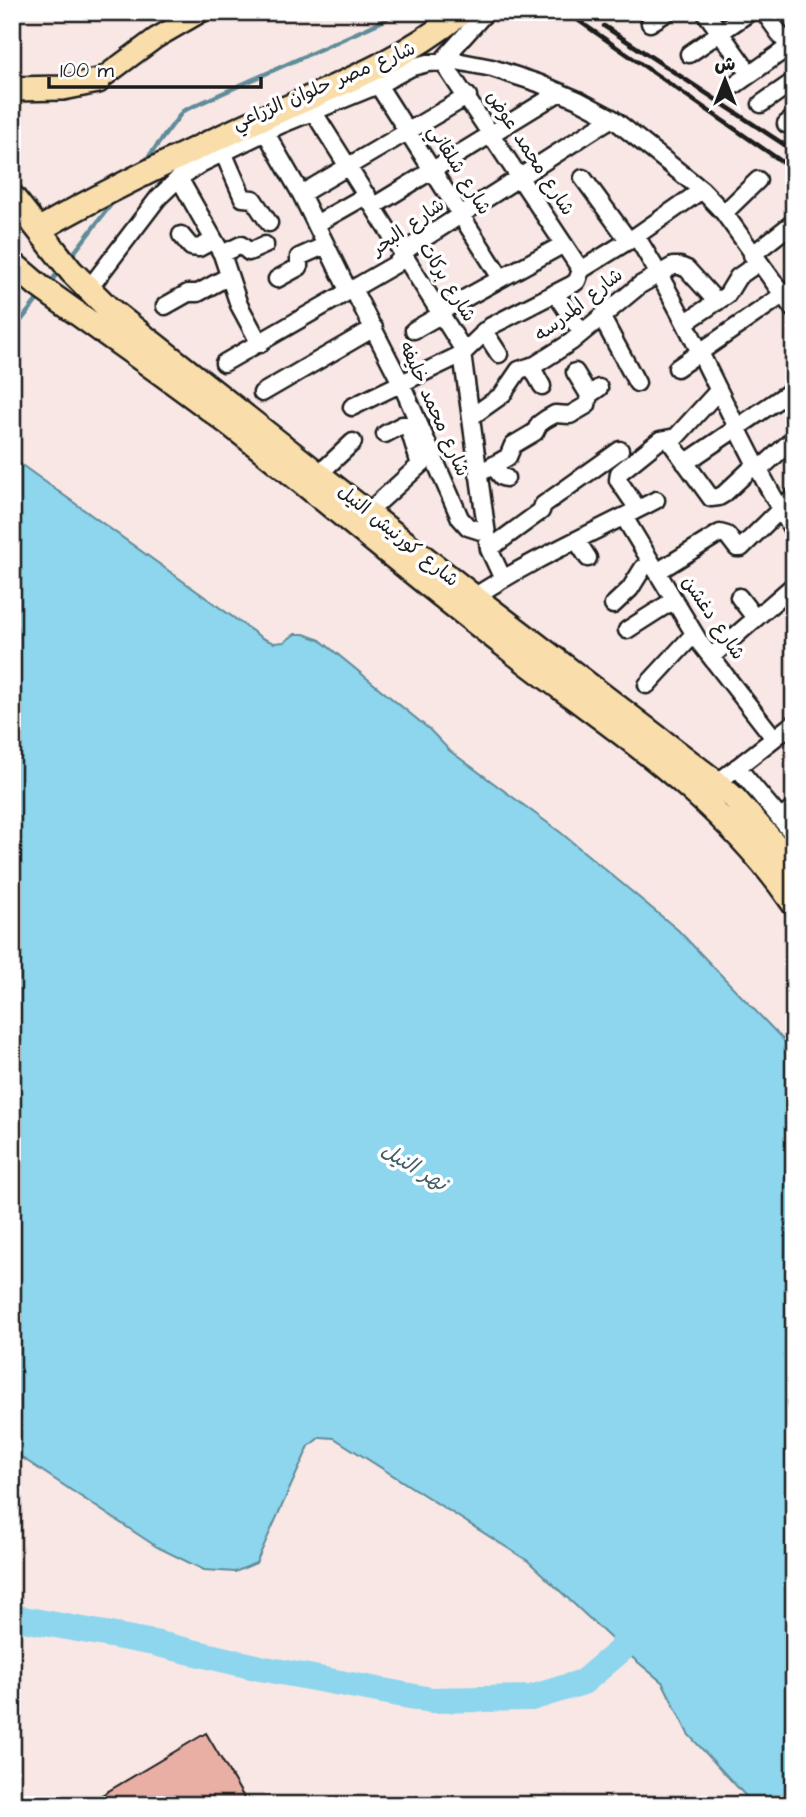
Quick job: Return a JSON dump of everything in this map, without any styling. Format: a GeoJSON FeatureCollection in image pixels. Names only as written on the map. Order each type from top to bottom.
{"type":"FeatureCollection","features":[{"type":"Feature","properties":{"kind":"highway"},"geometry":{"type":"LineString","coordinates":[[40,229],[106,192],[244,126],[355,79],[429,38],[462,12]]}},
{"type":"Feature","properties":{"kind":"highway"},"geometry":{"type":"LineString","coordinates":[[12,89],[63,88],[99,81]]}},
{"type":"Feature","properties":{"kind":"highway","name":"شارع كورنيش النيل"},"geometry":{"type":"LineString","coordinates":[[12,196],[40,229],[54,251],[88,290],[108,308],[474,597],[717,783],[794,866]]}},
{"type":"Feature","properties":{"kind":"highway","name":"شارع كورنيش النيل"},"geometry":{"type":"LineString","coordinates":[[12,263],[231,425],[508,648],[677,776],[740,834],[794,904]]}},
{"type":"Feature","properties":{"kind":"main road"},"geometry":{"type":"LineString","coordinates":[[99,81],[156,38],[201,12]]}},
{"type":"Feature","properties":{"kind":"street"},"geometry":{"type":"LineString","coordinates":[[442,61],[486,12]]}},
{"type":"Feature","properties":{"kind":"street"},"geometry":{"type":"LineString","coordinates":[[650,23],[668,12]]}},
{"type":"Feature","properties":{"kind":"street"},"geometry":{"type":"LineString","coordinates":[[705,12],[750,74]]}},
{"type":"Feature","properties":{"kind":"street"},"geometry":{"type":"LineString","coordinates":[[690,54],[750,12]]}},
{"type":"Feature","properties":{"kind":"street"},"geometry":{"type":"LineString","coordinates":[[735,85],[792,48],[764,12]]}},
{"type":"Feature","properties":{"kind":"street","name":"شارع محمد عوض"},"geometry":{"type":"LineString","coordinates":[[442,61],[468,96],[581,270]]}},
{"type":"Feature","properties":{"kind":"street","name":"شارع مصر حلوان الزراعي"},"geometry":{"type":"LineString","coordinates":[[88,290],[140,219],[179,178],[223,152],[313,111],[379,85],[412,67],[456,61],[492,68],[560,92],[612,118],[702,190],[724,213],[755,259],[788,291],[794,310]]}},
{"type":"Feature","properties":{"kind":"street"},"geometry":{"type":"LineString","coordinates":[[761,104],[794,81]]}},
{"type":"Feature","properties":{"kind":"street","name":"شارع شلقاني"},"geometry":{"type":"LineString","coordinates":[[379,85],[501,278]]}},
{"type":"Feature","properties":{"kind":"street"},"geometry":{"type":"LineString","coordinates":[[316,224],[433,170],[560,92]]}},
{"type":"Feature","properties":{"kind":"street"},"geometry":{"type":"LineString","coordinates":[[301,194],[468,96]]}},
{"type":"Feature","properties":{"kind":"street","name":"شارع بركات"},"geometry":{"type":"LineString","coordinates":[[313,111],[460,343],[471,417],[486,470],[488,541],[503,579]]}},
{"type":"Feature","properties":{"kind":"street","name":"شارع البحر"},"geometry":{"type":"LineString","coordinates":[[224,363],[396,264],[404,253],[612,118]]}},
{"type":"Feature","properties":{"kind":"street","name":"شارع محمد خليفه"},"geometry":{"type":"LineString","coordinates":[[266,132],[374,328],[401,383],[425,460],[462,522],[488,541]]}},
{"type":"Feature","properties":{"kind":"street"},"geometry":{"type":"LineString","coordinates":[[223,152],[243,198],[253,199],[269,223]]}},
{"type":"Feature","properties":{"kind":"street"},"geometry":{"type":"LineString","coordinates":[[179,178],[218,247],[239,305],[260,344]]}},
{"type":"Feature","properties":{"kind":"street"},"geometry":{"type":"LineString","coordinates":[[583,178],[660,273],[737,428],[794,532]]}},
{"type":"Feature","properties":{"kind":"street"},"geometry":{"type":"LineString","coordinates":[[724,213],[758,180]]}},
{"type":"Feature","properties":{"kind":"street"},"geometry":{"type":"LineString","coordinates":[[352,407],[462,354],[484,331],[507,316],[577,281],[581,270],[702,190]]}},
{"type":"Feature","properties":{"kind":"street"},"geometry":{"type":"LineString","coordinates":[[686,322],[730,292],[738,277],[794,222]]}},
{"type":"Feature","properties":{"kind":"street"},"geometry":{"type":"LineString","coordinates":[[181,235],[191,247],[199,248],[241,245],[249,252],[265,245]]}},
{"type":"Feature","properties":{"kind":"street"},"geometry":{"type":"LineString","coordinates":[[414,330],[564,244]]}},
{"type":"Feature","properties":{"kind":"street"},"geometry":{"type":"LineString","coordinates":[[277,279],[298,269],[299,257],[326,245]]}},
{"type":"Feature","properties":{"kind":"street"},"geometry":{"type":"LineString","coordinates":[[660,273],[673,266],[687,269],[717,302]]}},
{"type":"Feature","properties":{"kind":"street","name":"شارع المدرسه"},"geometry":{"type":"LineString","coordinates":[[471,417],[502,395],[519,370],[531,366],[582,333],[640,285],[660,273]]}},
{"type":"Feature","properties":{"kind":"street"},"geometry":{"type":"LineString","coordinates":[[165,306],[184,295],[198,293],[229,276]]}},
{"type":"Feature","properties":{"kind":"street"},"geometry":{"type":"LineString","coordinates":[[677,368],[788,291]]}},
{"type":"Feature","properties":{"kind":"street"},"geometry":{"type":"LineString","coordinates":[[555,293],[582,333]]}},
{"type":"Feature","properties":{"kind":"street"},"geometry":{"type":"LineString","coordinates":[[602,318],[637,383]]}},
{"type":"Feature","properties":{"kind":"street"},"geometry":{"type":"LineString","coordinates":[[262,393],[374,328]]}},
{"type":"Feature","properties":{"kind":"street"},"geometry":{"type":"LineString","coordinates":[[484,331],[499,354]]}},
{"type":"Feature","properties":{"kind":"street"},"geometry":{"type":"LineString","coordinates":[[531,366],[542,386]]}},
{"type":"Feature","properties":{"kind":"street"},"geometry":{"type":"LineString","coordinates":[[486,470],[508,457],[513,445],[535,432],[539,424],[555,414],[570,415],[587,405],[594,392],[575,372]]}},
{"type":"Feature","properties":{"kind":"street"},"geometry":{"type":"LineString","coordinates":[[685,463],[794,389]]}},
{"type":"Feature","properties":{"kind":"street"},"geometry":{"type":"LineString","coordinates":[[718,391],[678,436],[669,440],[711,498],[724,494],[791,441]]}},
{"type":"Feature","properties":{"kind":"street"},"geometry":{"type":"LineString","coordinates":[[368,512],[425,460],[405,425],[385,435]]}},
{"type":"Feature","properties":{"kind":"street","name":"شارع دغشن"},"geometry":{"type":"LineString","coordinates":[[669,440],[660,440],[619,473],[618,480],[654,567],[694,634],[774,738]]}},
{"type":"Feature","properties":{"kind":"street"},"geometry":{"type":"LineString","coordinates":[[319,474],[353,442]]}},
{"type":"Feature","properties":{"kind":"street"},"geometry":{"type":"LineString","coordinates":[[488,541],[541,512],[543,505],[620,450]]}},
{"type":"Feature","properties":{"kind":"street"},"geometry":{"type":"LineString","coordinates":[[486,470],[506,478]]}},
{"type":"Feature","properties":{"kind":"street"},"geometry":{"type":"LineString","coordinates":[[613,606],[630,589],[643,568],[654,567],[720,533],[727,535],[737,548],[741,548],[794,496]]}},
{"type":"Feature","properties":{"kind":"street"},"geometry":{"type":"LineString","coordinates":[[474,597],[542,557],[656,500]]}},
{"type":"Feature","properties":{"kind":"street"},"geometry":{"type":"LineString","coordinates":[[577,541],[588,558]]}},
{"type":"Feature","properties":{"kind":"street"},"geometry":{"type":"LineString","coordinates":[[710,657],[794,585]]}},
{"type":"Feature","properties":{"kind":"street"},"geometry":{"type":"LineString","coordinates":[[739,597],[755,618]]}},
{"type":"Feature","properties":{"kind":"street"},"geometry":{"type":"LineString","coordinates":[[627,630],[674,600]]}},
{"type":"Feature","properties":{"kind":"street"},"geometry":{"type":"LineString","coordinates":[[647,685],[694,634]]}},
{"type":"Feature","properties":{"kind":"street"},"geometry":{"type":"LineString","coordinates":[[717,783],[794,723]]}},
{"type":"Feature","properties":{"kind":"street"},"geometry":{"type":"LineString","coordinates":[[737,766],[794,835]]}},
{"type":"Feature","properties":{"kind":"street"},"geometry":{"type":"LineString","coordinates":[[780,819],[794,808]]}},
{"type":"Feature","properties":{"kind":"water","name":"نهر النيل"},"geometry":{"type":"Polygon","coordinates":[[[12,458],[262,638],[274,643],[284,642],[295,634],[304,634],[320,640],[429,729],[450,751],[560,832],[678,930],[794,1051],[794,1805],[754,1805],[688,1734],[663,1683],[622,1649],[528,1561],[334,1438],[320,1437],[309,1446],[256,1563],[235,1572],[204,1570],[157,1547],[12,1451],[12,458]]]}},
{"type":"Feature","properties":{"kind":"building"},"geometry":{"type":"Polygon","coordinates":[[[206,1733],[246,1801],[239,1805],[85,1805],[206,1733]]]}},
{"type":"Feature","properties":{"kind":"waterway"},"geometry":{"type":"LineString","coordinates":[[143,164],[183,111],[385,20],[394,12]]}},
{"type":"Feature","properties":{"kind":"waterway"},"geometry":{"type":"LineString","coordinates":[[70,258],[116,198]]}},
{"type":"Feature","properties":{"kind":"waterway"},"geometry":{"type":"LineString","coordinates":[[48,285],[60,270]]}},
{"type":"Feature","properties":{"kind":"waterway"},"geometry":{"type":"LineString","coordinates":[[12,332],[41,295]]}},
{"type":"Feature","properties":{"kind":"waterway"},"geometry":{"type":"LineString","coordinates":[[12,1617],[431,1700],[531,1698],[583,1682],[622,1649],[628,1615]]}},
{"type":"Feature","properties":{"kind":"railway"},"geometry":{"type":"LineString","coordinates":[[566,12],[794,170]]}},
{"type":"Feature","properties":{"kind":"railway"},"geometry":{"type":"LineString","coordinates":[[604,26],[794,151]]}}]}
